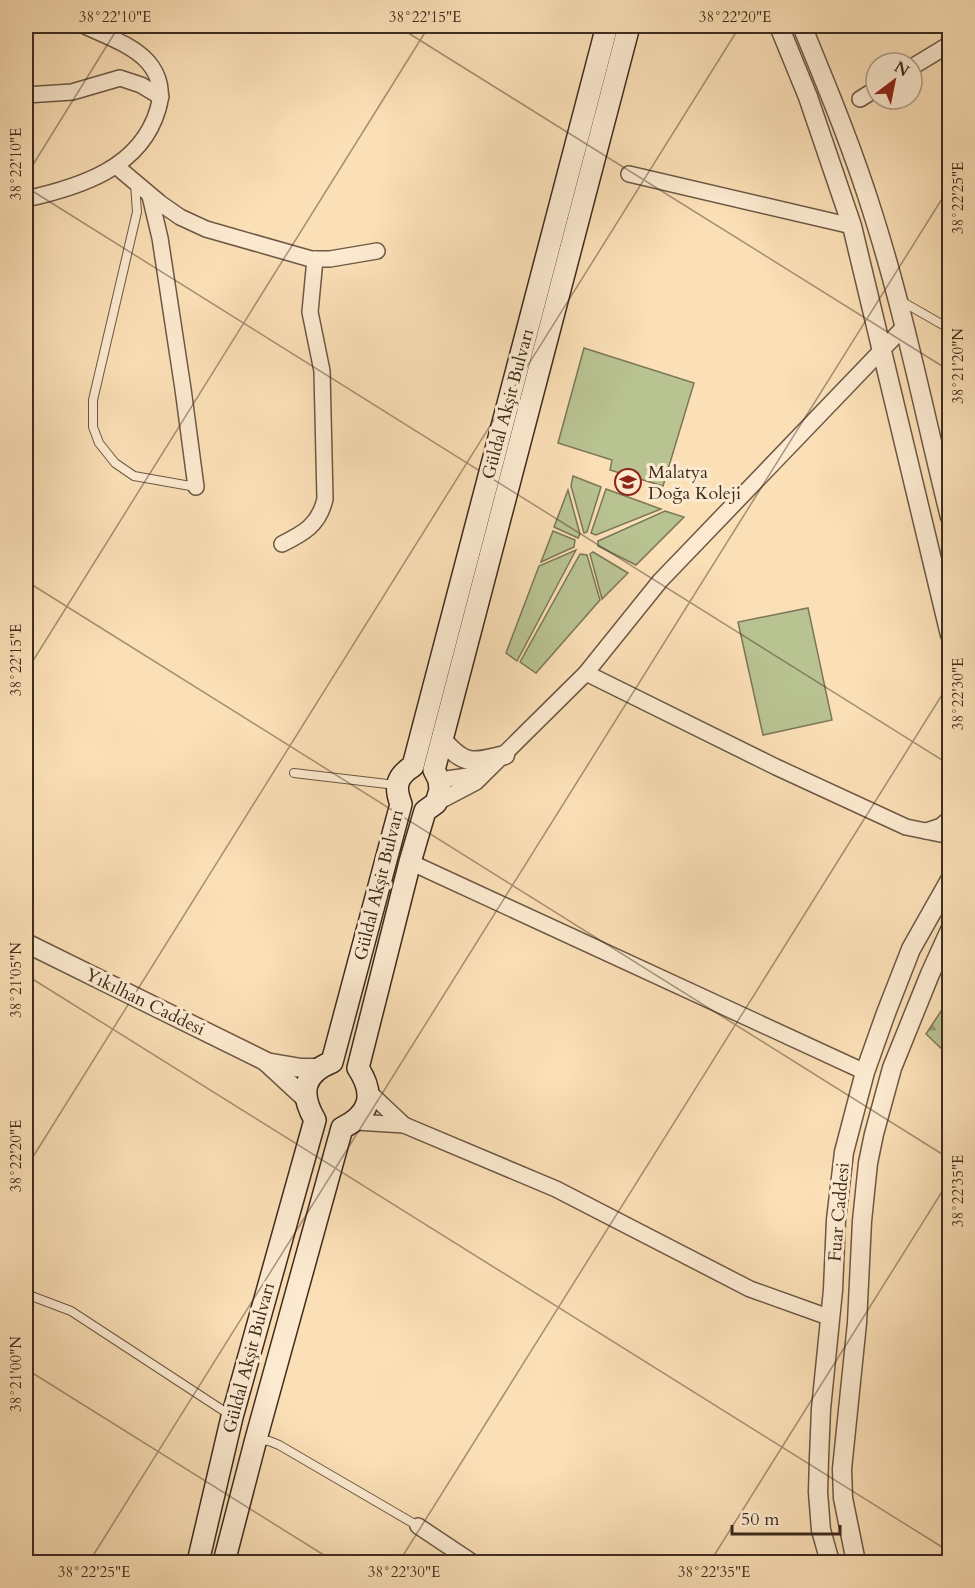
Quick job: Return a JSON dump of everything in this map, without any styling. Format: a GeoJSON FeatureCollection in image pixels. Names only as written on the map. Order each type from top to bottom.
{"type":"FeatureCollection","features":[{"type":"Feature","properties":{"kind":"main road","name":"Güldal Akşit Bulvarı"},"geometry":{"type":"LineString","coordinates":[[305,1098],[309,1082],[324,1065],[399,794],[401,774],[413,766],[607,26]]}},
{"type":"Feature","properties":{"kind":"main road","name":"Güldal Akşit Bulvarı"},"geometry":{"type":"LineString","coordinates":[[358,1068],[410,862],[430,807],[440,790],[437,775],[442,739],[629,26]]}},
{"type":"Feature","properties":{"kind":"main road"},"geometry":{"type":"LineString","coordinates":[[358,1068],[366,1080],[370,1093]]}},
{"type":"Feature","properties":{"kind":"main road","name":"Güldal Akşit Bulvarı"},"geometry":{"type":"LineString","coordinates":[[224,1563],[256,1439],[349,1125],[365,1108],[370,1093]]}},
{"type":"Feature","properties":{"kind":"main road"},"geometry":{"type":"LineString","coordinates":[[305,1098],[315,1120]]}},
{"type":"Feature","properties":{"kind":"main road","name":"Güldal Akşit Bulvarı"},"geometry":{"type":"LineString","coordinates":[[198,1563],[232,1417],[315,1120]]}},
{"type":"Feature","properties":{"kind":"street"},"geometry":{"type":"LineString","coordinates":[[26,199],[60,190],[109,171],[130,156],[146,139],[155,122],[161,97],[159,81],[149,63],[136,51],[85,26]]}},
{"type":"Feature","properties":{"kind":"street"},"geometry":{"type":"LineString","coordinates":[[778,26],[808,97],[852,226],[950,634]]}},
{"type":"Feature","properties":{"kind":"street"},"geometry":{"type":"LineString","coordinates":[[802,26],[839,116],[866,194],[897,299],[950,517]]}},
{"type":"Feature","properties":{"kind":"street"},"geometry":{"type":"LineString","coordinates":[[924,60],[950,44]]}},
{"type":"Feature","properties":{"kind":"street"},"geometry":{"type":"LineString","coordinates":[[26,95],[72,92],[120,78],[141,85],[161,97]]}},
{"type":"Feature","properties":{"kind":"street"},"geometry":{"type":"LineString","coordinates":[[860,99],[864,96]]}},
{"type":"Feature","properties":{"kind":"street"},"geometry":{"type":"LineString","coordinates":[[116,166],[150,196],[180,217],[239,240],[315,259],[378,252]]}},
{"type":"Feature","properties":{"kind":"street"},"geometry":{"type":"LineString","coordinates":[[629,174],[852,226]]}},
{"type":"Feature","properties":{"kind":"street"},"geometry":{"type":"LineString","coordinates":[[150,196],[160,238],[195,487]]}},
{"type":"Feature","properties":{"kind":"street"},"geometry":{"type":"LineString","coordinates":[[282,544],[314,522],[322,512],[325,499],[322,371],[310,312],[315,259]]}},
{"type":"Feature","properties":{"kind":"street"},"geometry":{"type":"LineString","coordinates":[[399,794],[413,810],[430,807],[476,782],[586,673],[660,581],[904,327]]}},
{"type":"Feature","properties":{"kind":"street"},"geometry":{"type":"LineString","coordinates":[[586,673],[776,767],[906,827],[950,836]]}},
{"type":"Feature","properties":{"kind":"street"},"geometry":{"type":"LineString","coordinates":[[442,739],[456,755],[469,760],[486,760],[505,755]]}},
{"type":"Feature","properties":{"kind":"street"},"geometry":{"type":"LineString","coordinates":[[413,766],[424,766],[437,775],[468,776],[491,768]]}},
{"type":"Feature","properties":{"kind":"street"},"geometry":{"type":"LineString","coordinates":[[924,832],[941,826],[950,818]]}},
{"type":"Feature","properties":{"kind":"street"},"geometry":{"type":"LineString","coordinates":[[410,862],[865,1072]]}},
{"type":"Feature","properties":{"kind":"street","name":"Fuar Caddesi"},"geometry":{"type":"LineString","coordinates":[[830,1563],[821,1530],[818,1492],[836,1220],[844,1152],[865,1072],[911,949],[950,880]]}},
{"type":"Feature","properties":{"kind":"street"},"geometry":{"type":"LineString","coordinates":[[856,1563],[847,1527],[842,1469],[857,1323],[862,1221],[868,1163],[892,1068],[950,930]]}},
{"type":"Feature","properties":{"kind":"street","name":"Yıkılhan Caddesi"},"geometry":{"type":"LineString","coordinates":[[26,942],[265,1061],[300,1068],[324,1065]]}},
{"type":"Feature","properties":{"kind":"street","name":"Yıkılhan Caddesi"},"geometry":{"type":"LineString","coordinates":[[265,1061],[305,1098]]}},
{"type":"Feature","properties":{"kind":"street"},"geometry":{"type":"LineString","coordinates":[[324,1065],[345,1063],[358,1068]]}},
{"type":"Feature","properties":{"kind":"street"},"geometry":{"type":"LineString","coordinates":[[370,1093],[404,1125],[556,1189],[750,1289],[831,1318]]}},
{"type":"Feature","properties":{"kind":"street"},"geometry":{"type":"LineString","coordinates":[[315,1120],[328,1126],[404,1125]]}},
{"type":"Feature","properties":{"kind":"street"},"geometry":{"type":"LineString","coordinates":[[418,1526],[472,1563]]}},
{"type":"Feature","properties":{"kind":"lane"},"geometry":{"type":"LineString","coordinates":[[135,183],[137,212],[93,400],[93,427],[99,443],[115,463],[134,476],[195,487]]}},
{"type":"Feature","properties":{"kind":"lane"},"geometry":{"type":"LineString","coordinates":[[897,299],[946,327],[950,315]]}},
{"type":"Feature","properties":{"kind":"lane"},"geometry":{"type":"LineString","coordinates":[[294,773],[399,794]]}},
{"type":"Feature","properties":{"kind":"lane"},"geometry":{"type":"LineString","coordinates":[[26,1294],[71,1311],[232,1417]]}},
{"type":"Feature","properties":{"kind":"lane"},"geometry":{"type":"LineString","coordinates":[[256,1439],[279,1445],[418,1526]]}},
{"type":"Feature","properties":{"kind":"green space"},"geometry":{"type":"Polygon","coordinates":[[[584,348],[694,383],[663,486],[610,470],[612,460],[558,443],[584,348]]]}},
{"type":"Feature","properties":{"kind":"green space"},"geometry":{"type":"Polygon","coordinates":[[[573,476],[601,487],[587,532],[584,533],[571,486],[573,476]]]}},
{"type":"Feature","properties":{"kind":"green space"},"geometry":{"type":"Polygon","coordinates":[[[606,489],[661,509],[596,535],[591,533],[606,489]]]}},
{"type":"Feature","properties":{"kind":"green space"},"geometry":{"type":"Polygon","coordinates":[[[568,490],[580,534],[578,538],[554,527],[568,490]]]}},
{"type":"Feature","properties":{"kind":"green space"},"geometry":{"type":"Polygon","coordinates":[[[665,511],[684,517],[636,565],[598,546],[598,541],[665,511]]]}},
{"type":"Feature","properties":{"kind":"green space"},"geometry":{"type":"Polygon","coordinates":[[[553,531],[575,540],[574,547],[541,562],[553,531]]]}},
{"type":"Feature","properties":{"kind":"green space"},"geometry":{"type":"Polygon","coordinates":[[[576,550],[517,661],[506,653],[539,566],[576,550]]]}},
{"type":"Feature","properties":{"kind":"green space"},"geometry":{"type":"Polygon","coordinates":[[[593,552],[628,573],[602,599],[590,554],[593,552]]]}},
{"type":"Feature","properties":{"kind":"green space"},"geometry":{"type":"Polygon","coordinates":[[[580,554],[587,555],[600,600],[536,673],[520,662],[580,554]]]}},
{"type":"Feature","properties":{"kind":"green space"},"geometry":{"type":"Polygon","coordinates":[[[808,608],[832,720],[763,735],[738,622],[808,608]]]}},
{"type":"Feature","properties":{"kind":"green space"},"geometry":{"type":"Polygon","coordinates":[[[949,999],[950,1051],[947,1054],[926,1034],[949,999]]]}},
{"type":"Feature","properties":{"kind":"place","name":"Malatya Doğa Koleji"},"geometry":{"type":"Point","coordinates":[628,482]}}]}
